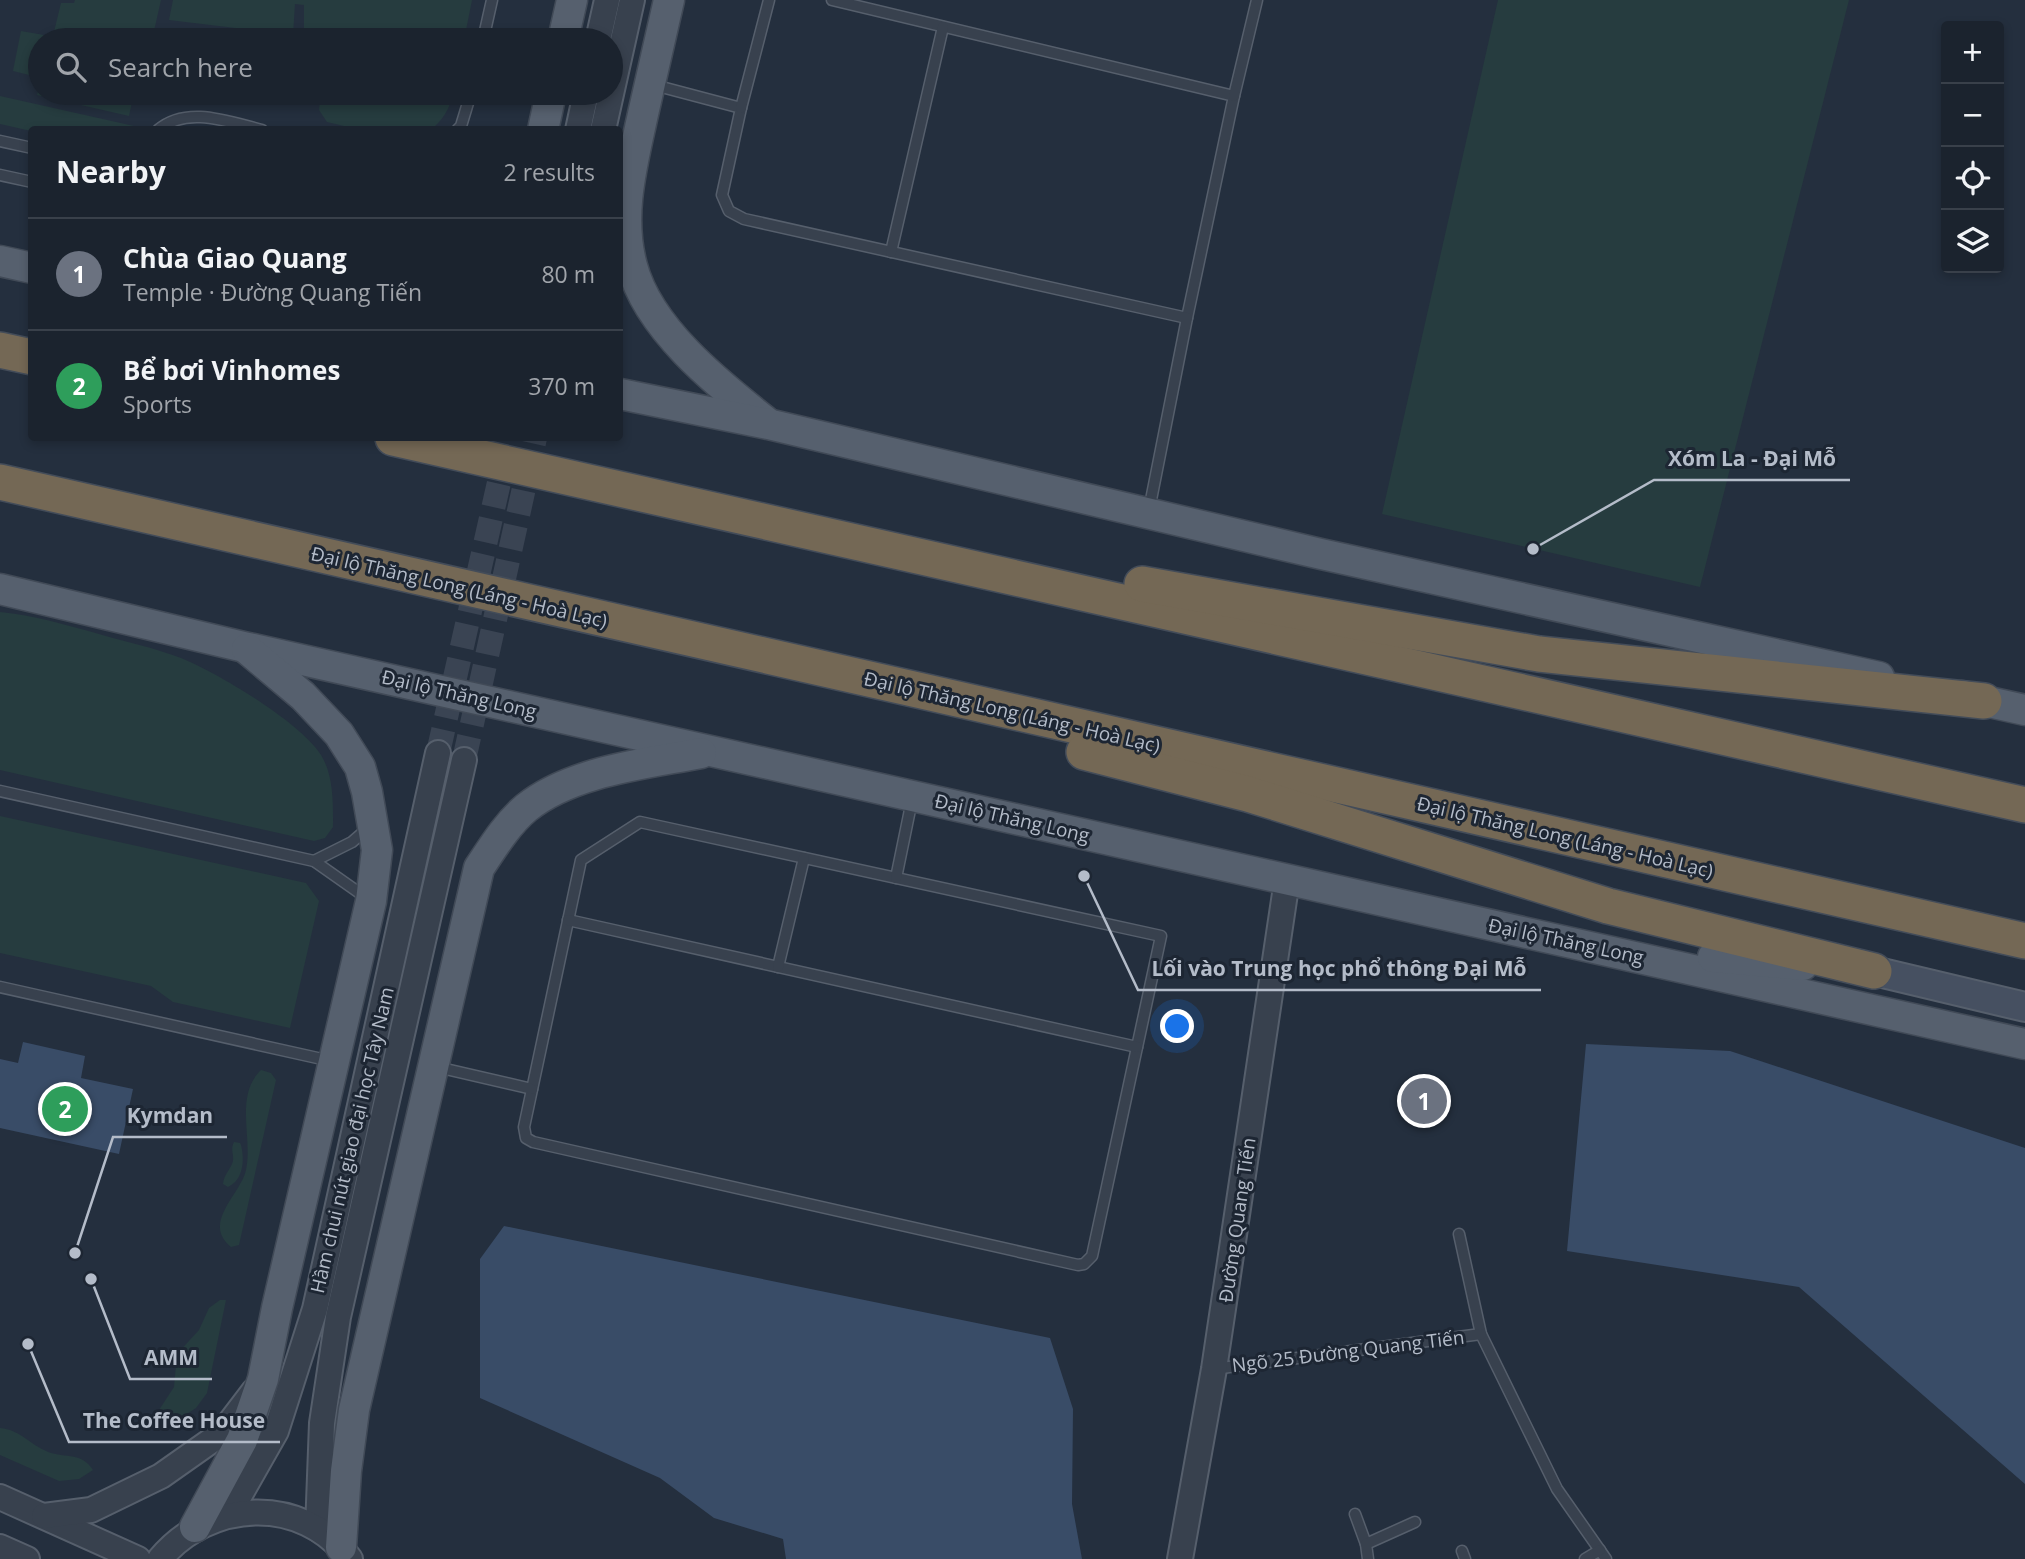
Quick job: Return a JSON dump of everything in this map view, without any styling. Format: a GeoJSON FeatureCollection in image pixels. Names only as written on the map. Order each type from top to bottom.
{"type":"FeatureCollection","features":[{"type":"Feature","properties":{"kind":"highway"},"geometry":{"type":"LineString","coordinates":[[0,334],[28,339]]}},
{"type":"Feature","properties":{"kind":"highway"},"geometry":{"type":"LineString","coordinates":[[0,350],[28,356]]}},
{"type":"Feature","properties":{"kind":"highway"},"geometry":{"type":"LineString","coordinates":[[407,441],[2025,805]]}},
{"type":"Feature","properties":{"kind":"highway","name":"Đại lộ Thăng Long (Láng - Hoà Lạc)"},"geometry":{"type":"LineString","coordinates":[[0,482],[2025,941]]}},
{"type":"Feature","properties":{"kind":"highway"},"geometry":{"type":"LineString","coordinates":[[674,500],[828,517],[1081,574],[1243,600],[1539,654],[1984,701]]}},
{"type":"Feature","properties":{"kind":"highway"},"geometry":{"type":"LineString","coordinates":[[0,502],[233,554],[366,566]]}},
{"type":"Feature","properties":{"kind":"highway"},"geometry":{"type":"LineString","coordinates":[[574,613],[831,688],[1248,794],[1608,906],[1874,971]]}},
{"type":"Feature","properties":{"kind":"main road"},"geometry":{"type":"LineString","coordinates":[[566,28],[572,0]]}},
{"type":"Feature","properties":{"kind":"main road"},"geometry":{"type":"LineString","coordinates":[[669,0],[630,173],[624,217],[632,267],[650,305],[679,344],[719,384],[768,424]]}},
{"type":"Feature","properties":{"kind":"main road"},"geometry":{"type":"LineString","coordinates":[[544,126],[548,105]]}},
{"type":"Feature","properties":{"kind":"main road"},"geometry":{"type":"LineString","coordinates":[[0,261],[28,267]]}},
{"type":"Feature","properties":{"kind":"main road"},"geometry":{"type":"LineString","coordinates":[[623,395],[768,424],[1321,554],[1552,603],[2025,710]]}},
{"type":"Feature","properties":{"kind":"main road","name":"Đại lộ Thăng Long"},"geometry":{"type":"LineString","coordinates":[[0,589],[244,647],[1287,880],[1605,948],[2025,1044]]}},
{"type":"Feature","properties":{"kind":"main road"},"geometry":{"type":"LineString","coordinates":[[195,1527],[242,1440],[263,1379],[332,1061],[371,901],[377,850],[368,792],[360,767],[339,734],[303,696],[244,647]]}},
{"type":"Feature","properties":{"kind":"main road"},"geometry":{"type":"LineString","coordinates":[[336,1545],[354,1410],[479,868],[499,838],[527,808],[561,788],[601,772],[713,751]]}},
{"type":"Feature","properties":{"kind":"main road"},"geometry":{"type":"LineString","coordinates":[[1605,948],[1874,971],[2025,1007]]}},
{"type":"Feature","properties":{"kind":"street"},"geometry":{"type":"LineString","coordinates":[[601,28],[607,0]]}},
{"type":"Feature","properties":{"kind":"street"},"geometry":{"type":"LineString","coordinates":[[623,40],[632,0]]}},
{"type":"Feature","properties":{"kind":"street"},"geometry":{"type":"LineString","coordinates":[[579,126],[583,105]]}},
{"type":"Feature","properties":{"kind":"street"},"geometry":{"type":"LineString","coordinates":[[604,126],[609,105]]}},
{"type":"Feature","properties":{"kind":"street","name":"Hầm chui nút giao đại học Tây Nam"},"geometry":{"type":"LineString","coordinates":[[229,1514],[276,1431],[315,1309],[438,753]]}},
{"type":"Feature","properties":{"kind":"street","name":"Hầm chui nút giao đại học Tây Nam"},"geometry":{"type":"LineString","coordinates":[[336,1545],[322,1423],[338,1317],[464,760]]}},
{"type":"Feature","properties":{"kind":"street","name":"Đường Quang Tiến"},"geometry":{"type":"LineString","coordinates":[[1180,1559],[1214,1368],[1287,880]]}},
{"type":"Feature","properties":{"kind":"street"},"geometry":{"type":"LineString","coordinates":[[44,1516],[90,1510],[161,1476],[222,1433],[263,1379]]}},
{"type":"Feature","properties":{"kind":"street"},"geometry":{"type":"LineString","coordinates":[[0,1497],[138,1559]]}},
{"type":"Feature","properties":{"kind":"street"},"geometry":{"type":"LineString","coordinates":[[160,1559],[172,1544],[195,1527],[229,1514],[260,1512],[290,1517],[336,1545]]}},
{"type":"Feature","properties":{"kind":"street"},"geometry":{"type":"LineString","coordinates":[[0,1547],[27,1559]]}},
{"type":"Feature","properties":{"kind":"lane"},"geometry":{"type":"LineString","coordinates":[[486,28],[492,0]]}},
{"type":"Feature","properties":{"kind":"lane"},"geometry":{"type":"LineString","coordinates":[[769,0],[722,195],[729,211],[744,219],[1187,318]]}},
{"type":"Feature","properties":{"kind":"lane"},"geometry":{"type":"LineString","coordinates":[[832,0],[1234,96]]}},
{"type":"Feature","properties":{"kind":"lane"},"geometry":{"type":"LineString","coordinates":[[1149,513],[1187,318],[1257,0]]}},
{"type":"Feature","properties":{"kind":"lane"},"geometry":{"type":"LineString","coordinates":[[891,252],[943,27]]}},
{"type":"Feature","properties":{"kind":"lane"},"geometry":{"type":"LineString","coordinates":[[650,84],[741,108]]}},
{"type":"Feature","properties":{"kind":"lane"},"geometry":{"type":"LineString","coordinates":[[461,126],[467,105]]}},
{"type":"Feature","properties":{"kind":"lane"},"geometry":{"type":"LineString","coordinates":[[165,126],[179,118],[198,116],[244,126]]}},
{"type":"Feature","properties":{"kind":"lane"},"geometry":{"type":"LineString","coordinates":[[0,141],[28,147]]}},
{"type":"Feature","properties":{"kind":"lane"},"geometry":{"type":"LineString","coordinates":[[0,175],[28,181]]}},
{"type":"Feature","properties":{"kind":"lane"},"geometry":{"type":"LineString","coordinates":[[0,791],[314,861],[371,901]]}},
{"type":"Feature","properties":{"kind":"lane"},"geometry":{"type":"LineString","coordinates":[[895,878],[913,796]]}},
{"type":"Feature","properties":{"kind":"lane"},"geometry":{"type":"LineString","coordinates":[[640,822],[804,858],[1161,936],[1092,1256],[1084,1264],[1078,1265],[533,1142],[526,1138],[524,1133],[532,1089],[582,860],[640,822]]}},
{"type":"Feature","properties":{"kind":"lane"},"geometry":{"type":"LineString","coordinates":[[314,861],[352,842],[373,824]]}},
{"type":"Feature","properties":{"kind":"lane"},"geometry":{"type":"LineString","coordinates":[[778,967],[804,858]]}},
{"type":"Feature","properties":{"kind":"lane"},"geometry":{"type":"LineString","coordinates":[[568,920],[1138,1047]]}},
{"type":"Feature","properties":{"kind":"lane"},"geometry":{"type":"LineString","coordinates":[[0,987],[332,1061]]}},
{"type":"Feature","properties":{"kind":"lane"},"geometry":{"type":"LineString","coordinates":[[433,1066],[532,1089]]}},
{"type":"Feature","properties":{"kind":"lane","name":"Ngõ 25 Đường Quang Tiến"},"geometry":{"type":"LineString","coordinates":[[1459,1234],[1481,1334],[1557,1489],[1603,1555]]}},
{"type":"Feature","properties":{"kind":"lane","name":"Ngõ 25 Đường Quang Tiến"},"geometry":{"type":"LineString","coordinates":[[1214,1368],[1481,1334]]}},
{"type":"Feature","properties":{"kind":"lane"},"geometry":{"type":"LineString","coordinates":[[1355,1514],[1366,1544],[1368,1559]]}},
{"type":"Feature","properties":{"kind":"lane"},"geometry":{"type":"LineString","coordinates":[[1366,1544],[1415,1522]]}},
{"type":"Feature","properties":{"kind":"lane"},"geometry":{"type":"LineString","coordinates":[[1585,1559],[1603,1555]]}},
{"type":"Feature","properties":{"kind":"green space"},"geometry":{"type":"Polygon","coordinates":[[[75,0],[161,0],[155,28],[55,28],[61,3],[74,3],[75,0]]]}},
{"type":"Feature","properties":{"kind":"green space"},"geometry":{"type":"Polygon","coordinates":[[[173,0],[472,0],[466,28],[304,28],[304,5],[295,4],[293,28],[235,28],[169,20],[173,0]]]}},
{"type":"Feature","properties":{"kind":"green space"},"geometry":{"type":"Polygon","coordinates":[[[1498,0],[1849,0],[1700,587],[1382,514],[1498,0]]]}},
{"type":"Feature","properties":{"kind":"green space"},"geometry":{"type":"Polygon","coordinates":[[[21,31],[28,32],[28,75],[13,71],[21,31]]]}},
{"type":"Feature","properties":{"kind":"green space"},"geometry":{"type":"Polygon","coordinates":[[[0,96],[28,102],[28,105],[40,105],[134,126],[28,126],[28,130],[0,124],[0,96]]]}},
{"type":"Feature","properties":{"kind":"green space"},"geometry":{"type":"Polygon","coordinates":[[[81,105],[131,105],[129,116],[81,105]]]}},
{"type":"Feature","properties":{"kind":"green space"},"geometry":{"type":"Polygon","coordinates":[[[320,105],[450,105],[435,126],[344,126],[327,122],[319,110],[320,105]]]}},
{"type":"Feature","properties":{"kind":"green space"},"geometry":{"type":"Polygon","coordinates":[[[0,612],[50,621],[171,654],[216,675],[257,700],[295,728],[321,755],[331,781],[333,827],[325,838],[314,841],[0,770],[0,612]]]}},
{"type":"Feature","properties":{"kind":"green space"},"geometry":{"type":"Polygon","coordinates":[[[0,816],[306,883],[319,901],[290,1028],[173,1002],[151,986],[0,953],[0,816]]]}},
{"type":"Feature","properties":{"kind":"green space"},"geometry":{"type":"Polygon","coordinates":[[[261,1070],[271,1073],[276,1080],[239,1245],[231,1247],[223,1238],[221,1218],[246,1170],[246,1105],[253,1080],[261,1070]]]}},
{"type":"Feature","properties":{"kind":"green space"},"geometry":{"type":"Polygon","coordinates":[[[234,1142],[241,1145],[243,1163],[237,1180],[228,1187],[223,1184],[233,1161],[234,1142]]]}},
{"type":"Feature","properties":{"kind":"green space"},"geometry":{"type":"Polygon","coordinates":[[[220,1300],[226,1300],[207,1393],[196,1408],[162,1430],[157,1417],[174,1387],[177,1354],[199,1330],[209,1308],[220,1300]]]}},
{"type":"Feature","properties":{"kind":"green space"},"geometry":{"type":"Polygon","coordinates":[[[0,1428],[18,1434],[51,1453],[83,1460],[93,1470],[79,1479],[59,1481],[0,1455],[0,1428]]]}},
{"type":"Feature","properties":{"kind":"water"},"geometry":{"type":"Polygon","coordinates":[[[23,1042],[85,1056],[81,1078],[133,1089],[119,1154],[0,1128],[0,1059],[18,1063],[23,1042]]]}},
{"type":"Feature","properties":{"kind":"water"},"geometry":{"type":"Polygon","coordinates":[[[1586,1044],[1730,1051],[2025,1148],[2025,1484],[1799,1287],[1567,1251],[1586,1044]]]}},
{"type":"Feature","properties":{"kind":"water"},"geometry":{"type":"Polygon","coordinates":[[[504,1226],[1050,1338],[1073,1409],[1072,1504],[1082,1559],[786,1559],[783,1539],[714,1518],[660,1478],[480,1398],[480,1259],[504,1226]]]}},
{"type":"Feature","properties":{"kind":"tunnel"},"geometry":{"type":"LineString","coordinates":[[438,753],[508,441]]}},
{"type":"Feature","properties":{"kind":"tunnel"},"geometry":{"type":"LineString","coordinates":[[464,760],[534,441]]}},
{"type":"Feature","properties":{"kind":"place","name":"Xóm La - Đại Mỗ"},"geometry":{"type":"Point","coordinates":[1533,549]}},
{"type":"Feature","properties":{"kind":"place","name":"Lối vào Trung học phổ thông Đại Mỗ"},"geometry":{"type":"Point","coordinates":[1084,876]}},
{"type":"Feature","properties":{"kind":"place","name":"Chùa Giao Quang"},"geometry":{"type":"Point","coordinates":[1424,1101]}},
{"type":"Feature","properties":{"kind":"place","name":"Bể bơi Vinhomes"},"geometry":{"type":"Point","coordinates":[65,1109]}},
{"type":"Feature","properties":{"kind":"place","name":"Kymdan"},"geometry":{"type":"Point","coordinates":[75,1253]}},
{"type":"Feature","properties":{"kind":"place","name":"AMM"},"geometry":{"type":"Point","coordinates":[91,1279]}},
{"type":"Feature","properties":{"kind":"place","name":"The Coffee House"},"geometry":{"type":"Point","coordinates":[28,1344]}}]}
